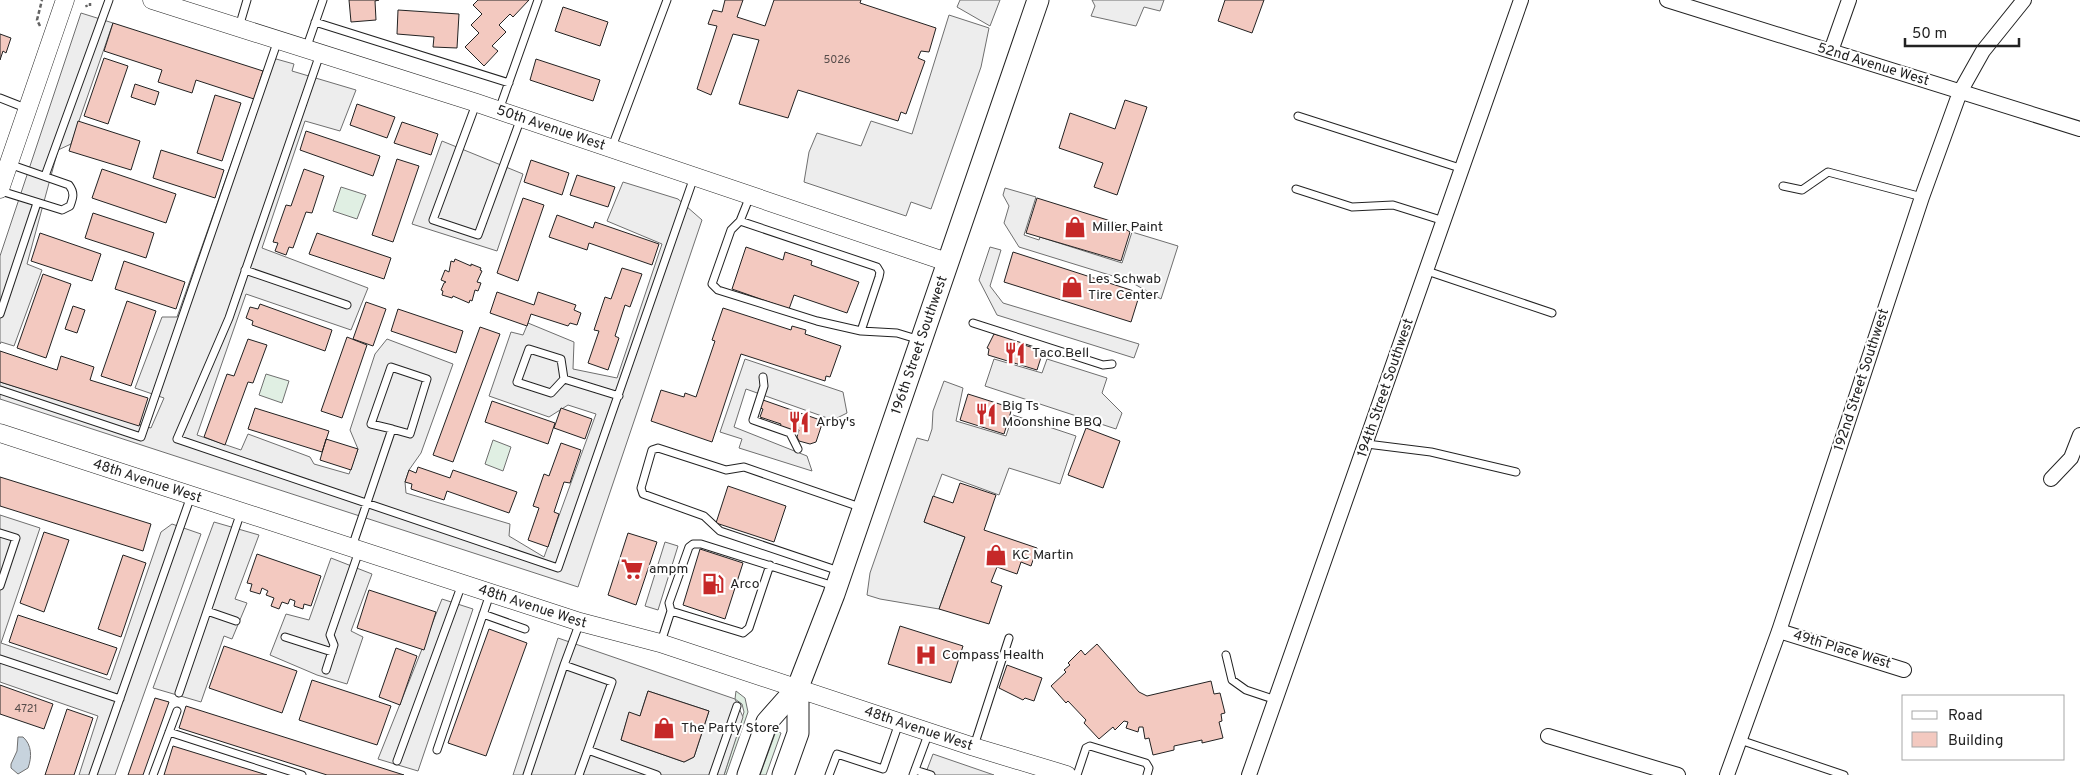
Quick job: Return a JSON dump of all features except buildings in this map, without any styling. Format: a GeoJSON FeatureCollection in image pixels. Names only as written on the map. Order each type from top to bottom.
{"type":"FeatureCollection","features":[{"type":"Feature","properties":{"kind":"main road","name":"196th Street Southwest"},"geometry":{"type":"LineString","coordinates":[[748,775],[767,722],[798,687],[839,579],[1036,1]]}},
{"type":"Feature","properties":{"kind":"main road","name":"196th Street Southwest"},"geometry":{"type":"LineString","coordinates":[[783,775],[798,733],[798,687]]}},
{"type":"Feature","properties":{"kind":"street"},"geometry":{"type":"LineString","coordinates":[[0,190],[65,0]]}},
{"type":"Feature","properties":{"kind":"street","name":"50th Avenue West"},"geometry":{"type":"LineString","coordinates":[[152,0],[499,110],[947,262]]}},
{"type":"Feature","properties":{"kind":"street","name":"194th Street Southwest"},"geometry":{"type":"LineString","coordinates":[[1249,775],[1367,444],[1521,0]]}},
{"type":"Feature","properties":{"kind":"street","name":"52nd Avenue West"},"geometry":{"type":"LineString","coordinates":[[1667,0],[2080,128]]}},
{"type":"Feature","properties":{"kind":"street"},"geometry":{"type":"LineString","coordinates":[[1831,51],[1849,0]]}},
{"type":"Feature","properties":{"kind":"street","name":"192nd Street Southwest"},"geometry":{"type":"LineString","coordinates":[[1727,775],[1780,631],[1922,197],[1960,92],[1983,51],[2024,0]]}},
{"type":"Feature","properties":{"kind":"street","name":"48th Avenue West"},"geometry":{"type":"LineString","coordinates":[[0,434],[580,622],[660,643],[798,687],[974,747],[1067,775]]}},
{"type":"Feature","properties":{"kind":"street"},"geometry":{"type":"LineString","coordinates":[[2051,480],[2071,458],[2080,435]]}},
{"type":"Feature","properties":{"kind":"street","name":"49th Place West"},"geometry":{"type":"LineString","coordinates":[[1780,631],[1904,670]]}},
{"type":"Feature","properties":{"kind":"street"},"geometry":{"type":"LineString","coordinates":[[1548,736],[1678,775]]}},
{"type":"Feature","properties":{"kind":"lane"},"geometry":{"type":"LineString","coordinates":[[45,176],[109,0]]}},
{"type":"Feature","properties":{"kind":"lane"},"geometry":{"type":"LineString","coordinates":[[239,28],[248,0]]}},
{"type":"Feature","properties":{"kind":"lane"},"geometry":{"type":"LineString","coordinates":[[323,0],[315,22],[313,51],[245,270],[229,318],[178,439],[558,568],[694,176]]}},
{"type":"Feature","properties":{"kind":"lane"},"geometry":{"type":"LineString","coordinates":[[499,110],[538,0]]}},
{"type":"Feature","properties":{"kind":"lane"},"geometry":{"type":"LineString","coordinates":[[611,148],[667,0]]}},
{"type":"Feature","properties":{"kind":"lane"},"geometry":{"type":"LineString","coordinates":[[315,22],[509,83]]}},
{"type":"Feature","properties":{"kind":"lane"},"geometry":{"type":"LineString","coordinates":[[0,390],[141,437],[278,40]]}},
{"type":"Feature","properties":{"kind":"lane"},"geometry":{"type":"LineString","coordinates":[[0,98],[28,109]]}},
{"type":"Feature","properties":{"kind":"lane"},"geometry":{"type":"LineString","coordinates":[[477,103],[434,220],[478,235],[521,118]]}},
{"type":"Feature","properties":{"kind":"lane"},"geometry":{"type":"LineString","coordinates":[[1298,116],[1462,169]]}},
{"type":"Feature","properties":{"kind":"lane"},"geometry":{"type":"LineString","coordinates":[[0,190],[62,210],[70,206],[73,198],[73,190],[69,186],[9,164]]}},
{"type":"Feature","properties":{"kind":"lane"},"geometry":{"type":"LineString","coordinates":[[1783,186],[1802,190],[1828,172],[1922,197]]}},
{"type":"Feature","properties":{"kind":"lane"},"geometry":{"type":"LineString","coordinates":[[1296,189],[1352,207],[1393,205],[1444,222]]}},
{"type":"Feature","properties":{"kind":"lane"},"geometry":{"type":"LineString","coordinates":[[750,195],[740,221],[731,230],[712,284],[718,290],[817,321],[861,331],[897,333],[920,340]]}},
{"type":"Feature","properties":{"kind":"lane"},"geometry":{"type":"LineString","coordinates":[[0,314],[37,203]]}},
{"type":"Feature","properties":{"kind":"lane"},"geometry":{"type":"LineString","coordinates":[[740,221],[877,267],[880,277],[861,331]]}},
{"type":"Feature","properties":{"kind":"lane"},"geometry":{"type":"LineString","coordinates":[[245,270],[347,305]]}},
{"type":"Feature","properties":{"kind":"lane"},"geometry":{"type":"LineString","coordinates":[[1427,271],[1552,313]]}},
{"type":"Feature","properties":{"kind":"lane"},"geometry":{"type":"LineString","coordinates":[[973,323],[1102,365],[1112,364]]}},
{"type":"Feature","properties":{"kind":"lane"},"geometry":{"type":"LineString","coordinates":[[529,349],[560,359],[564,379],[550,393],[517,382],[529,349]]}},
{"type":"Feature","properties":{"kind":"lane"},"geometry":{"type":"LineString","coordinates":[[391,367],[427,379],[410,434],[392,429],[371,424],[391,367]]}},
{"type":"Feature","properties":{"kind":"lane"},"geometry":{"type":"LineString","coordinates":[[763,377],[764,386],[753,420],[790,433],[798,449]]}},
{"type":"Feature","properties":{"kind":"lane"},"geometry":{"type":"LineString","coordinates":[[564,379],[619,396]]}},
{"type":"Feature","properties":{"kind":"lane"},"geometry":{"type":"LineString","coordinates":[[326,670],[334,645],[330,635],[356,549],[367,504],[392,429]]}},
{"type":"Feature","properties":{"kind":"lane"},"geometry":{"type":"LineString","coordinates":[[1367,444],[1431,452],[1516,472]]}},
{"type":"Feature","properties":{"kind":"lane"},"geometry":{"type":"LineString","coordinates":[[839,579],[720,531],[704,516],[643,494],[641,488],[652,450],[658,448],[726,470],[744,467],[863,508]]}},
{"type":"Feature","properties":{"kind":"lane"},"geometry":{"type":"LineString","coordinates":[[93,775],[191,496]]}},
{"type":"Feature","properties":{"kind":"lane"},"geometry":{"type":"LineString","coordinates":[[179,693],[241,512]]}},
{"type":"Feature","properties":{"kind":"lane"},"geometry":{"type":"LineString","coordinates":[[0,533],[16,538],[0,586]]}},
{"type":"Feature","properties":{"kind":"lane"},"geometry":{"type":"LineString","coordinates":[[660,643],[671,611],[670,603],[689,547],[692,544],[700,544],[770,566],[839,579]]}},
{"type":"Feature","properties":{"kind":"lane"},"geometry":{"type":"LineString","coordinates":[[671,611],[744,633],[749,628],[770,566]]}},
{"type":"Feature","properties":{"kind":"lane"},"geometry":{"type":"LineString","coordinates":[[397,761],[462,584]]}},
{"type":"Feature","properties":{"kind":"lane"},"geometry":{"type":"LineString","coordinates":[[437,750],[490,593]]}},
{"type":"Feature","properties":{"kind":"lane"},"geometry":{"type":"LineString","coordinates":[[207,611],[236,621]]}},
{"type":"Feature","properties":{"kind":"lane"},"geometry":{"type":"LineString","coordinates":[[483,614],[525,629]]}},
{"type":"Feature","properties":{"kind":"lane"},"geometry":{"type":"LineString","coordinates":[[527,775],[580,622]]}},
{"type":"Feature","properties":{"kind":"lane"},"geometry":{"type":"LineString","coordinates":[[285,637],[332,652]]}},
{"type":"Feature","properties":{"kind":"lane"},"geometry":{"type":"LineString","coordinates":[[974,747],[1009,638]]}},
{"type":"Feature","properties":{"kind":"lane"},"geometry":{"type":"LineString","coordinates":[[1226,655],[1232,680],[1246,690],[1276,700]]}},
{"type":"Feature","properties":{"kind":"lane"},"geometry":{"type":"LineString","coordinates":[[0,659],[120,699]]}},
{"type":"Feature","properties":{"kind":"lane"},"geometry":{"type":"LineString","coordinates":[[564,665],[612,682],[579,775]]}},
{"type":"Feature","properties":{"kind":"lane"},"geometry":{"type":"LineString","coordinates":[[713,775],[737,706]]}},
{"type":"Feature","properties":{"kind":"lane"},"geometry":{"type":"LineString","coordinates":[[153,775],[176,711]]}},
{"type":"Feature","properties":{"kind":"lane"},"geometry":{"type":"LineString","coordinates":[[829,775],[836,754],[883,770],[899,722]]}},
{"type":"Feature","properties":{"kind":"lane"},"geometry":{"type":"LineString","coordinates":[[169,732],[302,775]]}},
{"type":"Feature","properties":{"kind":"lane"},"geometry":{"type":"LineString","coordinates":[[929,732],[914,772],[931,775]]}},
{"type":"Feature","properties":{"kind":"lane"},"geometry":{"type":"LineString","coordinates":[[1740,740],[1844,775]]}},
{"type":"Feature","properties":{"kind":"lane"},"geometry":{"type":"LineString","coordinates":[[1077,775],[1086,748],[1090,746],[1146,764],[1149,768],[1147,775]]}},
{"type":"Feature","properties":{"kind":"lane"},"geometry":{"type":"LineString","coordinates":[[588,750],[657,775]]}},
{"type":"Feature","properties":{"kind":"path"},"geometry":{"type":"LineString","coordinates":[[37,20],[42,0]]}},
{"type":"Feature","properties":{"kind":"green space"},"geometry":{"type":"Polygon","coordinates":[[[341,187],[366,195],[357,219],[333,211],[341,187]]]}},
{"type":"Feature","properties":{"kind":"green space"},"geometry":{"type":"Polygon","coordinates":[[[266,374],[289,381],[282,403],[259,395],[266,374]]]}},
{"type":"Feature","properties":{"kind":"green space"},"geometry":{"type":"Polygon","coordinates":[[[493,440],[511,447],[503,471],[485,464],[493,440]]]}},
{"type":"Feature","properties":{"kind":"green space"},"geometry":{"type":"Polygon","coordinates":[[[736,691],[745,698],[748,712],[726,775],[724,775],[744,712],[742,704],[735,699],[736,691]]]}},
{"type":"Feature","properties":{"kind":"green space"},"geometry":{"type":"Polygon","coordinates":[[[776,731],[781,733],[766,775],[760,775],[776,731]]]}},
{"type":"Feature","properties":{"kind":"shaded area"},"geometry":{"type":"Polygon","coordinates":[[[960,0],[1000,0],[990,26],[957,7],[960,0]]]}},
{"type":"Feature","properties":{"kind":"shaded area"},"geometry":{"type":"Polygon","coordinates":[[[1092,0],[1164,0],[1160,11],[1144,7],[1136,26],[1091,16],[1095,6],[1092,0]]]}},
{"type":"Feature","properties":{"kind":"shaded area"},"geometry":{"type":"Polygon","coordinates":[[[81,13],[113,23],[71,144],[58,150],[27,264],[42,270],[14,346],[1,342],[0,344],[0,256],[81,13]]]}},
{"type":"Feature","properties":{"kind":"shaded area"},"geometry":{"type":"Polygon","coordinates":[[[949,15],[989,28],[981,67],[931,209],[911,202],[906,216],[804,182],[809,152],[817,133],[861,146],[871,121],[912,134],[949,15]]]}},
{"type":"Feature","properties":{"kind":"shaded area"},"geometry":{"type":"Polygon","coordinates":[[[269,57],[294,64],[292,71],[356,90],[340,131],[305,121],[262,248],[368,288],[351,330],[246,294],[197,435],[241,450],[248,434],[310,457],[314,464],[349,474],[358,449],[350,430],[375,354],[387,339],[453,364],[421,453],[409,470],[405,482],[406,493],[510,524],[509,536],[544,557],[596,414],[568,405],[549,417],[489,396],[511,332],[523,335],[528,323],[574,342],[573,369],[617,378],[662,244],[607,221],[623,182],[678,199],[702,220],[578,587],[0,399],[0,382],[151,428],[164,398],[135,388],[162,317],[177,317],[269,57]]]}},
{"type":"Feature","properties":{"kind":"shaded area"},"geometry":{"type":"Polygon","coordinates":[[[442,141],[523,174],[497,251],[412,224],[442,141]]]}},
{"type":"Feature","properties":{"kind":"shaded area"},"geometry":{"type":"Polygon","coordinates":[[[1005,188],[1036,197],[1024,235],[1039,240],[1040,237],[1122,263],[1132,232],[1178,246],[1161,299],[1129,281],[1019,247],[1004,223],[1009,206],[1003,195],[1005,188]]]}},
{"type":"Feature","properties":{"kind":"shaded area"},"geometry":{"type":"Polygon","coordinates":[[[990,247],[1001,250],[990,286],[1003,303],[1139,344],[1134,358],[997,315],[979,280],[990,247]]]}},
{"type":"Feature","properties":{"kind":"shaded area"},"geometry":{"type":"Polygon","coordinates":[[[745,359],[843,392],[847,413],[833,420],[746,389],[734,427],[807,456],[812,471],[739,448],[742,439],[720,432],[745,359]]]}},
{"type":"Feature","properties":{"kind":"shaded area"},"geometry":{"type":"Polygon","coordinates":[[[994,359],[1042,373],[1047,359],[1107,378],[1102,393],[1122,413],[1116,429],[985,386],[994,359]]]}},
{"type":"Feature","properties":{"kind":"shaded area"},"geometry":{"type":"Polygon","coordinates":[[[944,381],[963,388],[956,421],[1006,436],[1013,415],[1076,436],[1060,484],[1009,468],[999,495],[942,474],[924,522],[965,537],[939,609],[867,595],[870,573],[917,438],[928,441],[932,429],[933,411],[944,381]]]}},
{"type":"Feature","properties":{"kind":"shaded area"},"geometry":{"type":"Polygon","coordinates":[[[0,515],[40,528],[1,643],[110,680],[161,532],[172,524],[201,534],[115,775],[79,775],[98,716],[0,682],[0,515]]]}},
{"type":"Feature","properties":{"kind":"shaded area"},"geometry":{"type":"Polygon","coordinates":[[[214,522],[259,535],[235,599],[247,603],[232,639],[224,636],[201,702],[153,688],[214,522]]]}},
{"type":"Feature","properties":{"kind":"shaded area"},"geometry":{"type":"Polygon","coordinates":[[[665,542],[678,546],[658,610],[645,606],[665,542]]]}},
{"type":"Feature","properties":{"kind":"shaded area"},"geometry":{"type":"Polygon","coordinates":[[[331,558],[372,574],[351,631],[363,637],[347,684],[317,675],[270,655],[286,614],[309,620],[331,558]]]}},
{"type":"Feature","properties":{"kind":"shaded area"},"geometry":{"type":"Polygon","coordinates":[[[442,599],[473,609],[418,771],[378,759],[442,599]]]}},
{"type":"Feature","properties":{"kind":"shaded area"},"geometry":{"type":"Polygon","coordinates":[[[558,638],[735,699],[743,717],[724,775],[513,775],[558,638]],[[648,691],[640,716],[629,713],[621,740],[684,762],[694,757],[709,711],[648,691]]]}},
{"type":"Feature","properties":{"kind":"shaded area"},"geometry":{"type":"Polygon","coordinates":[[[18,737],[23,737],[26,740],[30,747],[31,755],[28,768],[18,774],[11,768],[11,764],[17,751],[18,737]]]}},
{"type":"Feature","properties":{"kind":"shaded area"},"geometry":{"type":"Polygon","coordinates":[[[933,754],[994,775],[925,775],[933,754]]]}},
{"type":"Feature","properties":{"kind":"place","name":"Miller Paint"},"geometry":{"type":"Point","coordinates":[1075,227]}},
{"type":"Feature","properties":{"kind":"place","name":"Les Schwab Tire Center"},"geometry":{"type":"Point","coordinates":[1072,287]}},
{"type":"Feature","properties":{"kind":"place","name":"Taco Bell"},"geometry":{"type":"Point","coordinates":[1015,353]}},
{"type":"Feature","properties":{"kind":"place","name":"Big Ts Moonshine BBQ"},"geometry":{"type":"Point","coordinates":[986,414]}},
{"type":"Feature","properties":{"kind":"place","name":"Arby's"},"geometry":{"type":"Point","coordinates":[799,422]}},
{"type":"Feature","properties":{"kind":"place","name":"KC Martin"},"geometry":{"type":"Point","coordinates":[996,555]}},
{"type":"Feature","properties":{"kind":"place","name":"ampm"},"geometry":{"type":"Point","coordinates":[632,569]}},
{"type":"Feature","properties":{"kind":"place","name":"Arco"},"geometry":{"type":"Point","coordinates":[713,584]}},
{"type":"Feature","properties":{"kind":"place","name":"Compass Health"},"geometry":{"type":"Point","coordinates":[926,655]}},
{"type":"Feature","properties":{"kind":"place","name":"The Party Store"},"geometry":{"type":"Point","coordinates":[664,728]}}]}
